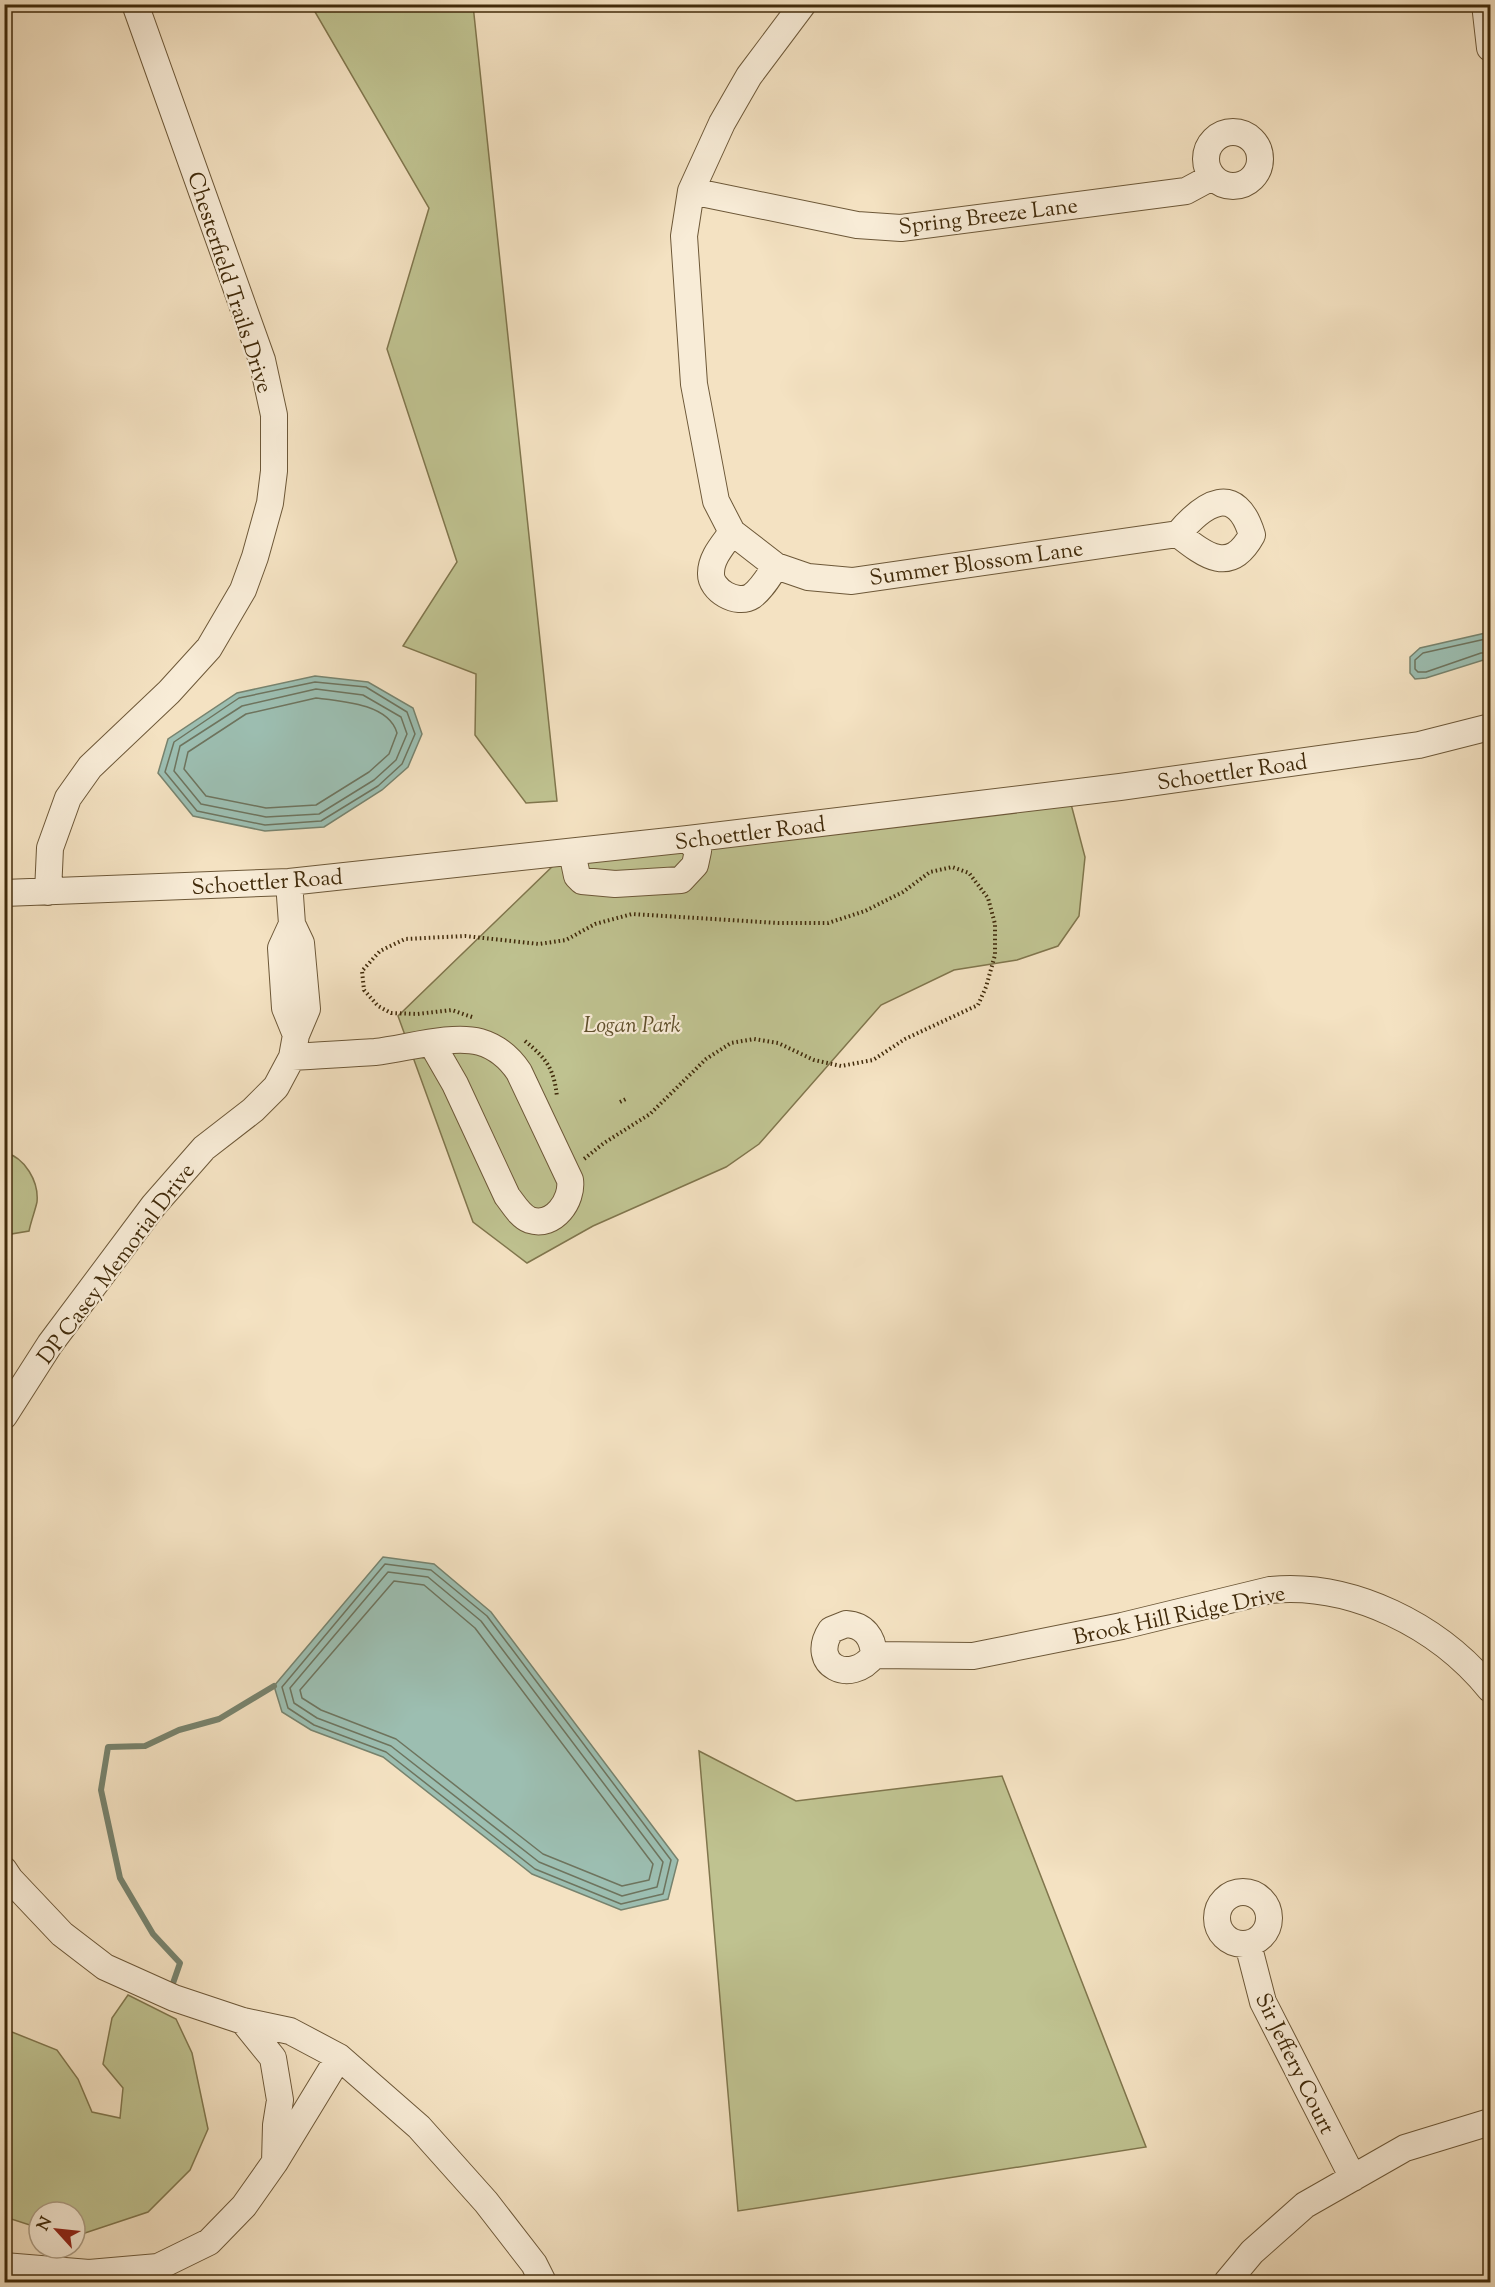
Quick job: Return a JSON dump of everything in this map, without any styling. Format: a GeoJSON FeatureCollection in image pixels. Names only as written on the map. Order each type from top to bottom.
{"type":"FeatureCollection","features":[{"type":"Feature","properties":{"kind":"street","name":"Chesterfield Trails Drive"},"geometry":{"type":"LineString","coordinates":[[48,892],[50,848],[68,798],[90,767],[169,692],[209,648],[243,590],[270,503],[274,471],[274,415],[262,360],[135,4]]}},
{"type":"Feature","properties":{"kind":"street","name":"Summer Blossom Lane"},"geometry":{"type":"LineString","coordinates":[[803,4],[749,76],[723,123],[691,191],[684,236],[694,384],[716,501],[732,532],[776,566],[808,577],[852,581],[1178,534]]}},
{"type":"Feature","properties":{"kind":"street","name":"Spring Breeze Lane"},"geometry":{"type":"LineString","coordinates":[[691,191],[857,225],[901,228],[1186,190],[1212,177]]}},
{"type":"Feature","properties":{"kind":"street"},"geometry":{"type":"LineString","coordinates":[[732,532],[712,561],[710,575],[713,584],[721,591],[728,596],[746,599],[753,595],[776,566]]}},
{"type":"Feature","properties":{"kind":"street","name":"Schoettler Road"},"geometry":{"type":"LineString","coordinates":[[4,893],[290,882],[572,852],[1120,787],[1419,745],[1491,727]]}},
{"type":"Feature","properties":{"kind":"street"},"geometry":{"type":"LineString","coordinates":[[572,852],[577,876],[582,881],[615,884],[681,879],[695,865],[698,851],[688,839]]}},
{"type":"Feature","properties":{"kind":"street"},"geometry":{"type":"LineString","coordinates":[[290,882],[292,924],[281,948],[285,1008],[294,1046],[376,1052],[450,1040],[477,1041],[501,1051],[515,1066],[570,1180],[572,1190],[568,1201],[557,1213],[548,1219],[536,1221],[528,1220],[518,1211],[507,1196],[455,1084],[432,1044]]}},
{"type":"Feature","properties":{"kind":"street","name":"DP Casey Memorial Drive"},"geometry":{"type":"LineString","coordinates":[[4,1416],[50,1344],[154,1205],[204,1148],[253,1110],[276,1087],[294,1046]]}},
{"type":"Feature","properties":{"kind":"street","name":"Brook Hill Ridge Drive"},"geometry":{"type":"LineString","coordinates":[[874,1655],[973,1656],[1122,1626],[1270,1590],[1315,1590],[1342,1595],[1374,1605],[1436,1636],[1491,1689]]}},
{"type":"Feature","properties":{"kind":"street"},"geometry":{"type":"LineString","coordinates":[[4,1870],[62,1934],[105,1967],[174,1998],[243,2021],[290,2031],[339,2057],[419,2127],[486,2202],[534,2264],[543,2283]]}},
{"type":"Feature","properties":{"kind":"street","name":"Sir Jeffery Court"},"geometry":{"type":"LineString","coordinates":[[1248,1944],[1263,2002],[1353,2178]]}},
{"type":"Feature","properties":{"kind":"street"},"geometry":{"type":"LineString","coordinates":[[243,2021],[273,2058],[280,2100],[276,2125],[275,2162]]}},
{"type":"Feature","properties":{"kind":"street"},"geometry":{"type":"LineString","coordinates":[[4,2266],[89,2273],[158,2267],[209,2242],[243,2206],[275,2162],[339,2057]]}},
{"type":"Feature","properties":{"kind":"street"},"geometry":{"type":"LineString","coordinates":[[1227,2283],[1252,2252],[1305,2205],[1405,2148],[1491,2122]]}},
{"type":"Feature","properties":{"kind":"path"},"geometry":{"type":"LineString","coordinates":[[480,1020],[452,1010],[417,1014],[391,1013],[378,1006],[364,990],[362,971],[380,951],[405,939],[465,936],[539,944],[566,939],[595,924],[632,914],[778,923],[828,922],[865,911],[903,892],[930,872],[952,867],[969,873],[988,898],[995,924],[995,955],[978,1005],[905,1039],[873,1060],[842,1066],[814,1060],[778,1043],[754,1039],[732,1043],[706,1059],[650,1114],[604,1143],[584,1159],[572,1190]]}},
{"type":"Feature","properties":{"kind":"path"},"geometry":{"type":"LineString","coordinates":[[523,1039],[544,1057],[555,1077],[557,1097],[536,1108]]}},
{"type":"Feature","properties":{"kind":"path"},"geometry":{"type":"LineString","coordinates":[[620,1102],[626,1099]]}},
{"type":"Feature","properties":{"kind":"green space"},"geometry":{"type":"Polygon","coordinates":[[[311,5],[473,5],[557,801],[526,803],[475,735],[476,674],[403,646],[457,562],[387,349],[429,208],[311,5]]]}},
{"type":"Feature","properties":{"kind":"green space","name":"Logan Park"},"geometry":{"type":"Polygon","coordinates":[[[1071,804],[1085,857],[1079,916],[1058,946],[1017,960],[954,970],[881,1005],[759,1144],[726,1167],[593,1226],[527,1263],[473,1222],[398,1016],[556,863],[1071,804]]]}},
{"type":"Feature","properties":{"kind":"green space"},"geometry":{"type":"Polygon","coordinates":[[[5,1153],[19,1160],[29,1171],[36,1186],[37,1202],[29,1231],[5,1235],[5,1153]]]}},
{"type":"Feature","properties":{"kind":"green space"},"geometry":{"type":"Polygon","coordinates":[[[699,1751],[796,1801],[1002,1776],[1146,2147],[738,2211],[699,1751]]]}},
{"type":"Feature","properties":{"kind":"green space"},"geometry":{"type":"Polygon","coordinates":[[[128,1995],[176,2019],[192,2053],[208,2129],[190,2170],[148,2212],[87,2232],[87,2200],[27,2200],[27,2224],[5,2217],[5,2033],[12,2032],[57,2050],[78,2079],[92,2112],[120,2118],[123,2088],[103,2064],[112,2018],[128,1995]]]}},
{"type":"Feature","properties":{"kind":"water"},"geometry":{"type":"Polygon","coordinates":[[[1490,632],[1490,658],[1426,678],[1415,679],[1410,673],[1410,657],[1420,648],[1490,632]]]}},
{"type":"Feature","properties":{"kind":"water"},"geometry":{"type":"Polygon","coordinates":[[[315,676],[368,682],[413,708],[422,734],[408,767],[382,790],[324,827],[265,831],[193,816],[158,773],[168,739],[237,693],[315,676]]]}},
{"type":"Feature","properties":{"kind":"water"},"geometry":{"type":"Polygon","coordinates":[[[383,1557],[434,1564],[491,1612],[678,1860],[668,1899],[621,1910],[532,1874],[383,1757],[311,1730],[282,1712],[274,1686],[383,1557]]]}},
{"type":"Feature","properties":{"kind":"waterway"},"geometry":{"type":"LineString","coordinates":[[171,1989],[180,1963],[153,1934],[120,1878],[101,1790],[108,1747],[145,1746],[179,1730],[219,1719],[274,1686]]}}]}
